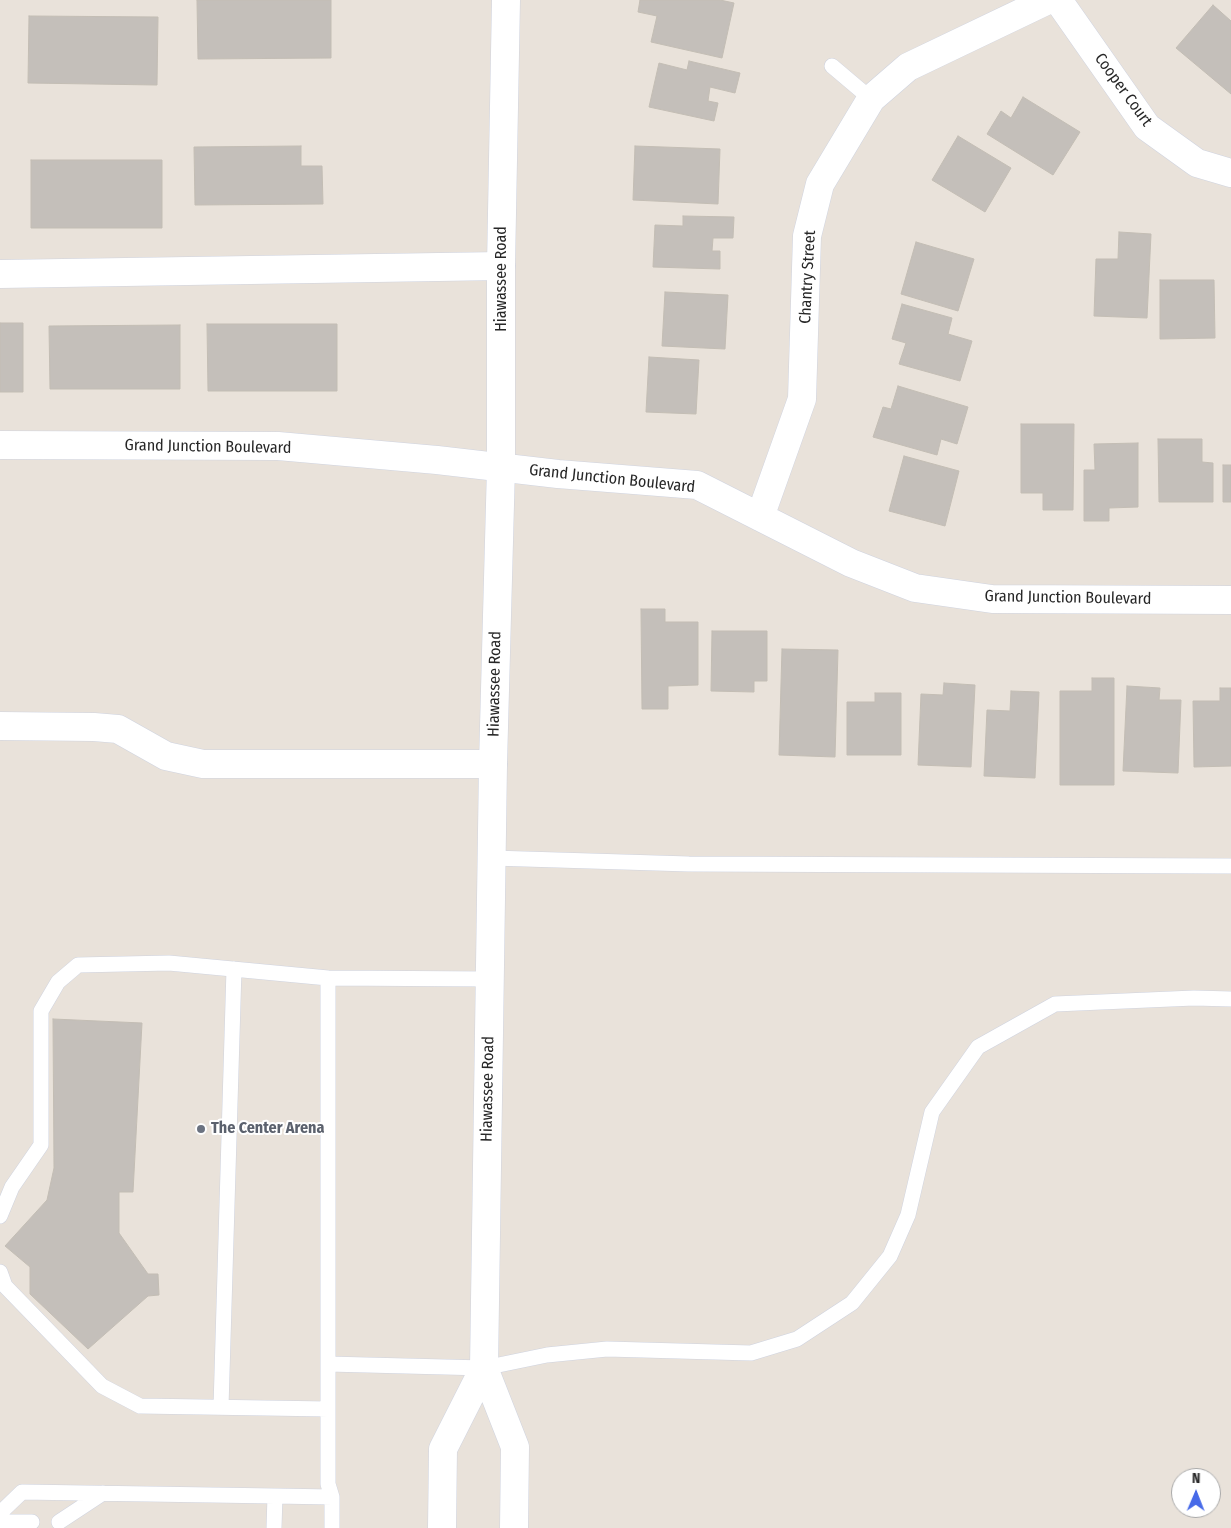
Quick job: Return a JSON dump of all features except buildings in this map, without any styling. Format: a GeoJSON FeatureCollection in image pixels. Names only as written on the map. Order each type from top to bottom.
{"type":"FeatureCollection","features":[{"type":"Feature","properties":{"kind":"street","name":"Hiawassee Road"},"geometry":{"type":"LineString","coordinates":[[506,0],[501,266],[501,467],[492,858],[484,1368],[515,1447],[514,1528]]}},
{"type":"Feature","properties":{"kind":"street","name":"Chantry Street"},"geometry":{"type":"LineString","coordinates":[[760,517],[802,399],[807,236],[820,184],[871,99],[908,67],[1048,0]]}},
{"type":"Feature","properties":{"kind":"street","name":"Cooper Court"},"geometry":{"type":"LineString","coordinates":[[1058,0],[1147,127],[1197,163],[1231,173]]}},
{"type":"Feature","properties":{"kind":"street"},"geometry":{"type":"LineString","coordinates":[[0,274],[501,266]]}},
{"type":"Feature","properties":{"kind":"street","name":"Grand Junction Boulevard"},"geometry":{"type":"LineString","coordinates":[[0,445],[278,446],[558,474],[697,485],[851,562],[915,588],[992,599],[1231,600]]}},
{"type":"Feature","properties":{"kind":"street"},"geometry":{"type":"LineString","coordinates":[[0,726],[118,729],[166,756],[203,764],[494,764]]}},
{"type":"Feature","properties":{"kind":"street","name":"Hiawassee Road"},"geometry":{"type":"LineString","coordinates":[[442,1528],[443,1449],[484,1368]]}},
{"type":"Feature","properties":{"kind":"lane"},"geometry":{"type":"LineString","coordinates":[[832,66],[871,99]]}},
{"type":"Feature","properties":{"kind":"lane"},"geometry":{"type":"LineString","coordinates":[[492,858],[699,864],[1231,866]]}},
{"type":"Feature","properties":{"kind":"lane"},"geometry":{"type":"LineString","coordinates":[[0,1216],[12,1187],[41,1145],[41,1011],[58,982],[78,966],[169,963],[328,978],[490,979]]}},
{"type":"Feature","properties":{"kind":"lane"},"geometry":{"type":"LineString","coordinates":[[221,1407],[234,969]]}},
{"type":"Feature","properties":{"kind":"lane"},"geometry":{"type":"LineString","coordinates":[[328,978],[328,1484],[332,1497],[332,1528]]}},
{"type":"Feature","properties":{"kind":"lane"},"geometry":{"type":"LineString","coordinates":[[328,1364],[484,1368],[547,1355],[607,1349],[751,1353],[797,1338],[852,1303],[890,1256],[908,1215],[932,1112],[978,1048],[1055,1004],[1194,998],[1231,999]]}},
{"type":"Feature","properties":{"kind":"lane"},"geometry":{"type":"LineString","coordinates":[[0,1272],[5,1286],[102,1386],[140,1406],[328,1409]]}},
{"type":"Feature","properties":{"kind":"lane"},"geometry":{"type":"LineString","coordinates":[[0,1513],[22,1492],[332,1497]]}},
{"type":"Feature","properties":{"kind":"lane"},"geometry":{"type":"LineString","coordinates":[[59,1522],[103,1493]]}},
{"type":"Feature","properties":{"kind":"lane"},"geometry":{"type":"LineString","coordinates":[[274,1528],[275,1496]]}},
{"type":"Feature","properties":{"kind":"lane"},"geometry":{"type":"LineString","coordinates":[[0,1522],[32,1522]]}},
{"type":"Feature","properties":{"kind":"place","name":"The Center Arena"},"geometry":{"type":"Point","coordinates":[201,1129]}}]}
